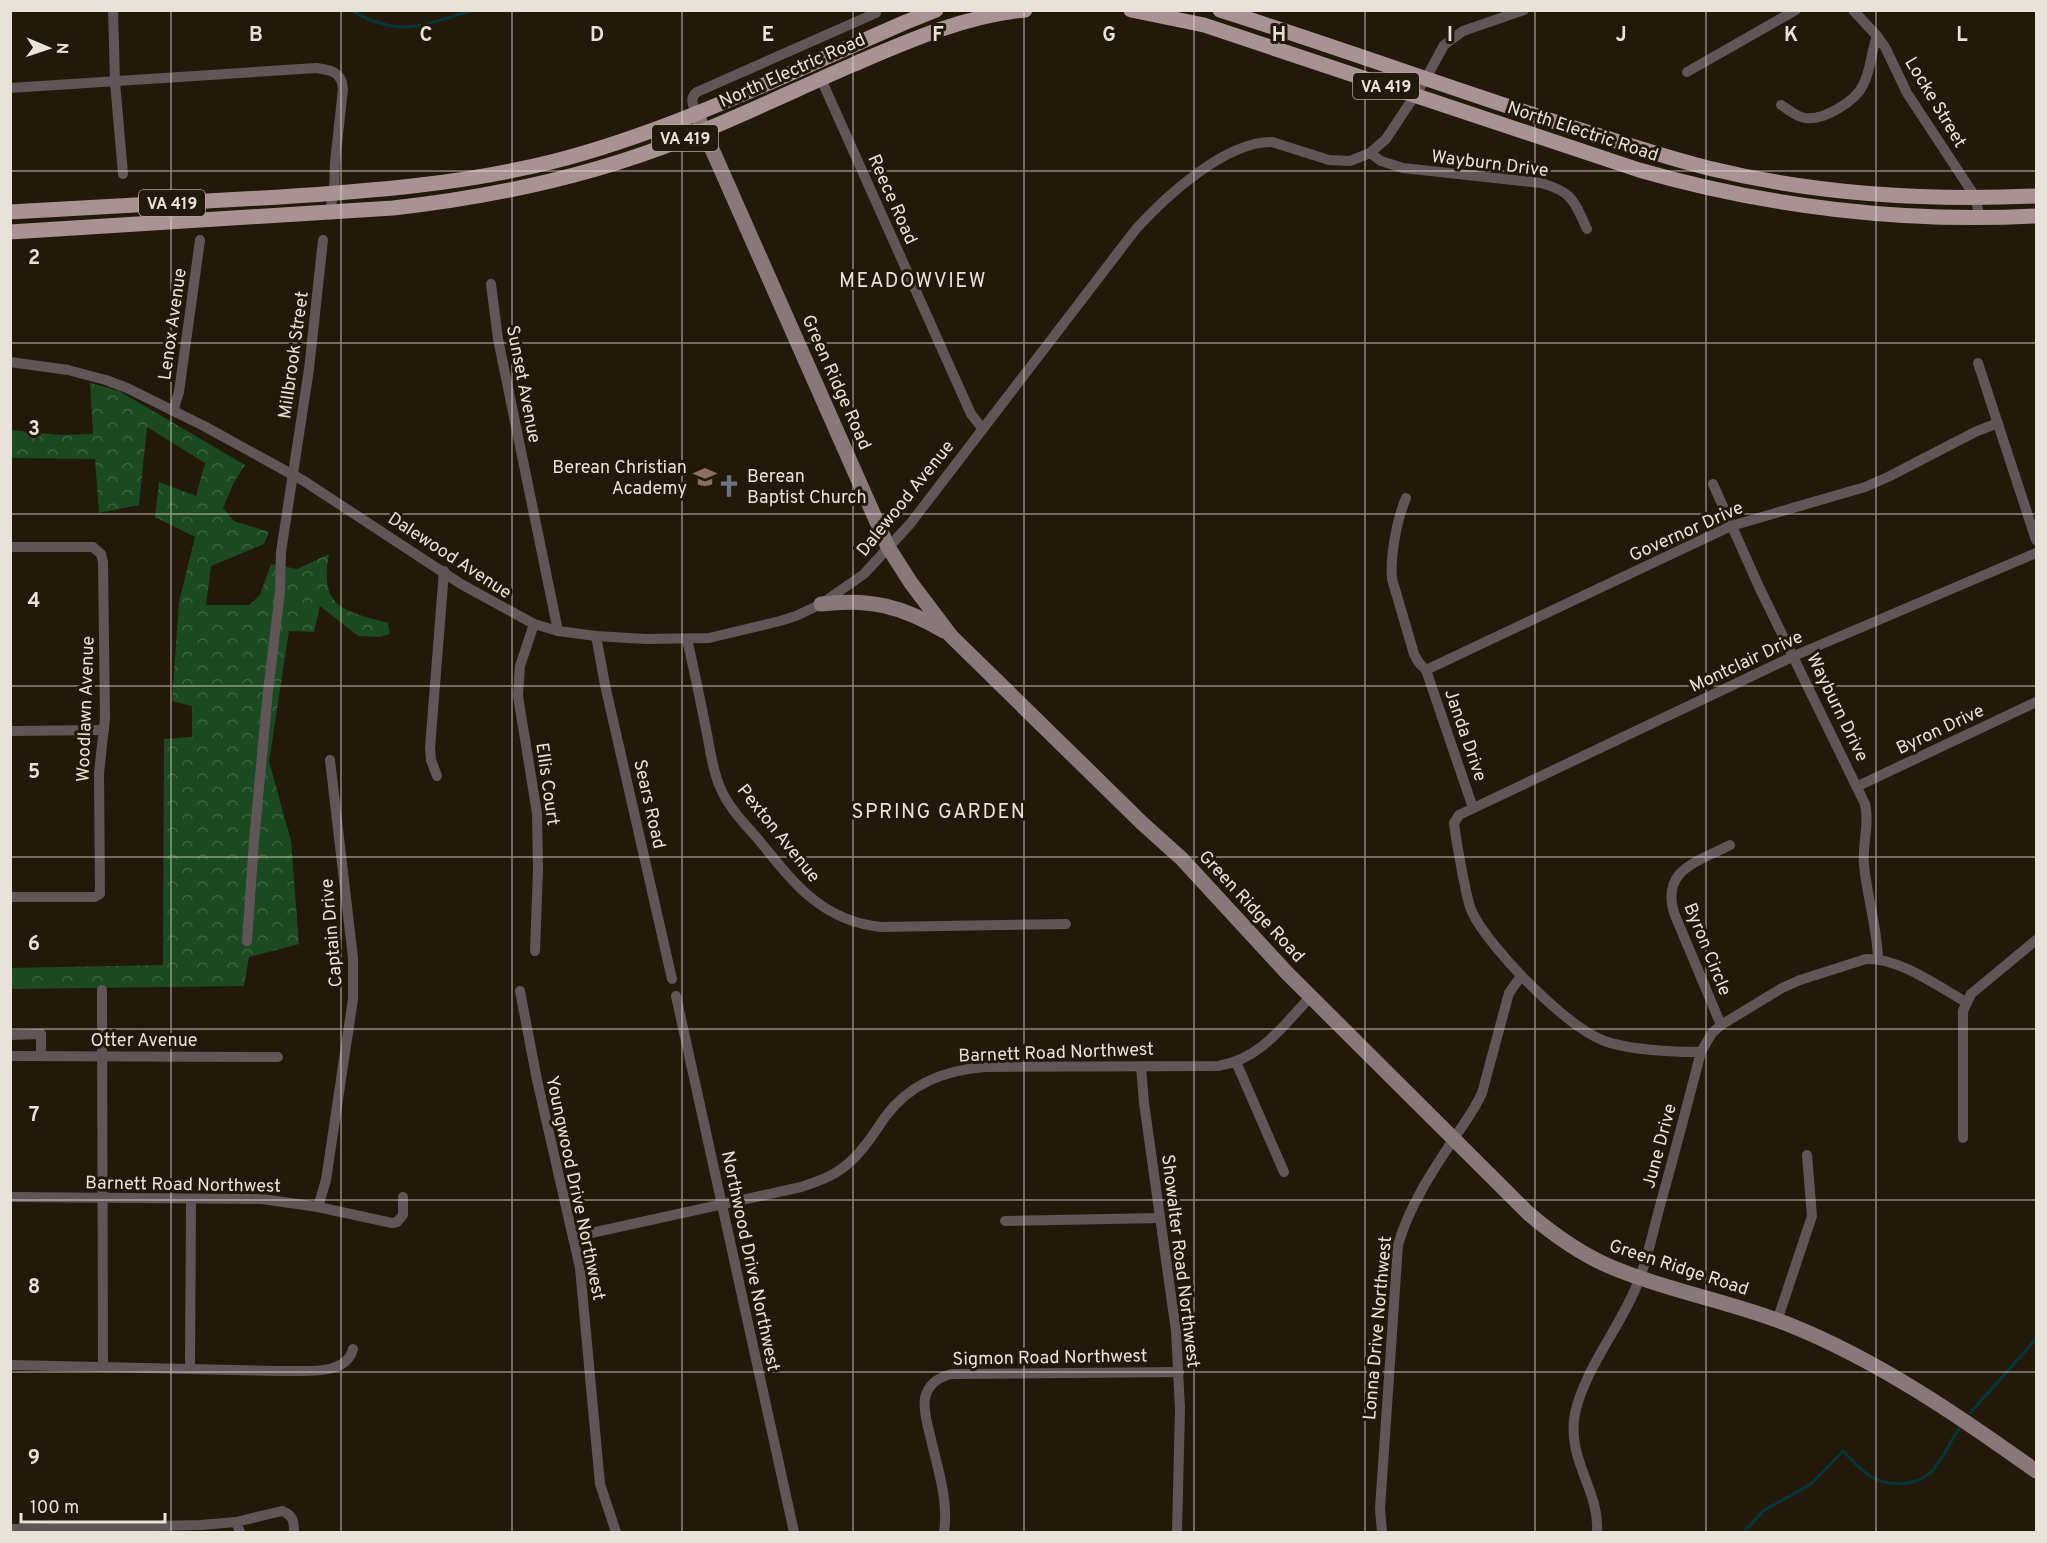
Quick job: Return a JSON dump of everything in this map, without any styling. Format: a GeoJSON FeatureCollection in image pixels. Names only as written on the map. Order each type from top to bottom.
{"type":"FeatureCollection","features":[{"type":"Feature","properties":{"kind":"main road","name":"North Electric Road"},"geometry":{"type":"LineString","coordinates":[[334,193],[444,183],[508,171],[601,148],[696,113],[936,10]]}},
{"type":"Feature","properties":{"kind":"main road","name":"North Electric Road"},"geometry":{"type":"LineString","coordinates":[[329,213],[447,202],[518,190],[604,167],[704,131],[920,36],[988,16],[1025,10]]}},
{"type":"Feature","properties":{"kind":"main road","name":"North Electric Road"},"geometry":{"type":"LineString","coordinates":[[1131,10],[1204,24],[1639,170],[1708,188],[1855,211],[1921,216],[2037,216]]}},
{"type":"Feature","properties":{"kind":"main road","name":"North Electric Road"},"geometry":{"type":"LineString","coordinates":[[1220,10],[1425,80],[1708,168],[1763,179],[1865,192],[1976,198],[2037,196]]}},
{"type":"Feature","properties":{"kind":"main road","name":"VA 419"},"geometry":{"type":"LineString","coordinates":[[10,212],[334,193]]}},
{"type":"Feature","properties":{"kind":"main road","name":"VA 419"},"geometry":{"type":"LineString","coordinates":[[10,232],[329,213]]}},
{"type":"Feature","properties":{"kind":"street"},"geometry":{"type":"LineString","coordinates":[[113,10],[115,82],[123,174]]}},
{"type":"Feature","properties":{"kind":"street"},"geometry":{"type":"LineString","coordinates":[[1370,153],[1386,139],[1425,80],[1440,50],[1454,36],[1524,10]]}},
{"type":"Feature","properties":{"kind":"street"},"geometry":{"type":"LineString","coordinates":[[1687,72],[1796,10]]}},
{"type":"Feature","properties":{"kind":"street","name":"Locke Street"},"geometry":{"type":"LineString","coordinates":[[1853,10],[1878,36],[1907,93],[1976,198],[1979,217]]}},
{"type":"Feature","properties":{"kind":"street"},"geometry":{"type":"LineString","coordinates":[[696,113],[692,97],[697,92],[876,13]]}},
{"type":"Feature","properties":{"kind":"street"},"geometry":{"type":"LineString","coordinates":[[1781,105],[1802,118],[1808,119],[1830,112],[1853,99],[1864,84],[1878,36]]}},
{"type":"Feature","properties":{"kind":"street"},"geometry":{"type":"LineString","coordinates":[[808,43],[816,61]]}},
{"type":"Feature","properties":{"kind":"street"},"geometry":{"type":"LineString","coordinates":[[10,88],[316,68],[335,72],[343,81],[334,193],[329,213]]}},
{"type":"Feature","properties":{"kind":"street","name":"Reece Road"},"geometry":{"type":"LineString","coordinates":[[821,79],[971,414],[982,428]]}},
{"type":"Feature","properties":{"kind":"street","name":"Green Ridge Road"},"geometry":{"type":"LineString","coordinates":[[696,113],[888,547],[911,583],[951,636],[1133,815],[1182,859],[1311,996],[1547,1230],[1585,1255],[1640,1278],[1777,1320],[1837,1346],[1897,1378],[2037,1472]]}},
{"type":"Feature","properties":{"kind":"street","name":"Dalewood Avenue"},"geometry":{"type":"LineString","coordinates":[[10,363],[68,370],[106,380],[173,411],[293,475],[495,604],[534,624],[558,631],[596,636],[687,639],[728,634],[780,621],[821,604],[864,574],[910,524],[1136,228],[1168,196],[1200,172],[1238,149],[1262,142],[1272,142],[1329,160],[1350,161],[1370,153]]}},
{"type":"Feature","properties":{"kind":"street","name":"Wayburn Drive"},"geometry":{"type":"LineString","coordinates":[[1370,153],[1381,161],[1403,168],[1541,183],[1554,187],[1567,193],[1587,229]]}},
{"type":"Feature","properties":{"kind":"street","name":"Lenox Avenue"},"geometry":{"type":"LineString","coordinates":[[173,411],[179,392],[200,240]]}},
{"type":"Feature","properties":{"kind":"street","name":"Millbrook Street"},"geometry":{"type":"LineString","coordinates":[[247,940],[268,691],[280,592],[281,552],[309,369],[323,240]]}},
{"type":"Feature","properties":{"kind":"street","name":"Sunset Avenue"},"geometry":{"type":"LineString","coordinates":[[491,284],[498,339],[558,631]]}},
{"type":"Feature","properties":{"kind":"street"},"geometry":{"type":"LineString","coordinates":[[1978,363],[2037,540]]}},
{"type":"Feature","properties":{"kind":"street","name":"Governor Drive"},"geometry":{"type":"LineString","coordinates":[[1426,670],[1731,526],[1865,487],[1975,432],[1998,423]]}},
{"type":"Feature","properties":{"kind":"street","name":"Wayburn Drive"},"geometry":{"type":"LineString","coordinates":[[1713,484],[1731,526],[1858,786],[1868,815],[1864,864],[1876,926],[1878,958]]}},
{"type":"Feature","properties":{"kind":"street","name":"Janda Drive"},"geometry":{"type":"LineString","coordinates":[[1406,498],[1398,520],[1391,570],[1392,579],[1414,654],[1426,670],[1473,808],[1459,814],[1454,823],[1471,911],[1521,976],[1573,1022],[1602,1040],[1614,1044],[1666,1051],[1701,1052]]}},
{"type":"Feature","properties":{"kind":"street","name":"Woodlawn Avenue"},"geometry":{"type":"LineString","coordinates":[[10,546],[93,547],[101,554],[103,562],[104,730],[99,773],[100,894],[95,897],[10,897]]}},
{"type":"Feature","properties":{"kind":"street","name":"Montclair Drive"},"geometry":{"type":"LineString","coordinates":[[1473,808],[1794,656],[2037,554]]}},
{"type":"Feature","properties":{"kind":"street"},"geometry":{"type":"LineString","coordinates":[[437,776],[431,760],[430,748],[444,572]]}},
{"type":"Feature","properties":{"kind":"street"},"geometry":{"type":"LineString","coordinates":[[821,604],[853,602],[887,605],[928,621],[951,636]]}},
{"type":"Feature","properties":{"kind":"street","name":"Ellis Court"},"geometry":{"type":"LineString","coordinates":[[534,624],[520,666],[518,696],[537,813],[538,870],[535,951]]}},
{"type":"Feature","properties":{"kind":"street","name":"Sears Road"},"geometry":{"type":"LineString","coordinates":[[596,636],[605,685],[672,979]]}},
{"type":"Feature","properties":{"kind":"street","name":"Pexton Avenue"},"geometry":{"type":"LineString","coordinates":[[687,639],[720,787],[731,807],[797,887],[814,901],[861,925],[881,927],[1066,924]]}},
{"type":"Feature","properties":{"kind":"street","name":"Byron Drive"},"geometry":{"type":"LineString","coordinates":[[1858,786],[2037,702]]}},
{"type":"Feature","properties":{"kind":"street"},"geometry":{"type":"LineString","coordinates":[[10,731],[104,730]]}},
{"type":"Feature","properties":{"kind":"street","name":"Captain Drive"},"geometry":{"type":"LineString","coordinates":[[318,1207],[328,1169],[354,999],[354,958],[330,760]]}},
{"type":"Feature","properties":{"kind":"street","name":"Byron Circle"},"geometry":{"type":"LineString","coordinates":[[1721,1025],[1674,913],[1670,894],[1674,880],[1685,869],[1730,845]]}},
{"type":"Feature","properties":{"kind":"street"},"geometry":{"type":"LineString","coordinates":[[1963,1138],[1963,1011],[1966,1002],[1971,994],[2037,940]]}},
{"type":"Feature","properties":{"kind":"street"},"geometry":{"type":"LineString","coordinates":[[1878,958],[1895,963],[1966,1002]]}},
{"type":"Feature","properties":{"kind":"street","name":"June Drive"},"geometry":{"type":"LineString","coordinates":[[1597,1533],[1598,1520],[1594,1503],[1580,1468],[1574,1440],[1575,1414],[1582,1391],[1640,1278],[1701,1052],[1712,1033],[1721,1025],[1782,988],[1858,961],[1878,958]]}},
{"type":"Feature","properties":{"kind":"street","name":"Lonna Drive Northwest"},"geometry":{"type":"LineString","coordinates":[[1382,1533],[1380,1509],[1383,1455],[1398,1245],[1408,1216],[1482,1093],[1509,993],[1521,976]]}},
{"type":"Feature","properties":{"kind":"street"},"geometry":{"type":"LineString","coordinates":[[102,990],[103,1366]]}},
{"type":"Feature","properties":{"kind":"street","name":"Youngwood Drive Northwest"},"geometry":{"type":"LineString","coordinates":[[520,991],[537,1080],[573,1237],[584,1303],[600,1484],[616,1533]]}},
{"type":"Feature","properties":{"kind":"street","name":"Northwood Drive Northwest"},"geometry":{"type":"LineString","coordinates":[[676,996],[794,1533]]}},
{"type":"Feature","properties":{"kind":"street","name":"Barnett Road Northwest"},"geometry":{"type":"LineString","coordinates":[[573,1237],[801,1187],[837,1172],[858,1154],[900,1100],[920,1084],[944,1073],[985,1067],[1218,1066],[1248,1057],[1263,1046],[1311,996]]}},
{"type":"Feature","properties":{"kind":"street"},"geometry":{"type":"LineString","coordinates":[[10,1035],[41,1034],[41,1056]]}},
{"type":"Feature","properties":{"kind":"street","name":"Otter Avenue"},"geometry":{"type":"LineString","coordinates":[[10,1056],[278,1057]]}},
{"type":"Feature","properties":{"kind":"street"},"geometry":{"type":"LineString","coordinates":[[1236,1062],[1284,1172]]}},
{"type":"Feature","properties":{"kind":"street","name":"Showalter Road Northwest"},"geometry":{"type":"LineString","coordinates":[[1141,1066],[1144,1103],[1176,1331],[1179,1372],[1177,1533]]}},
{"type":"Feature","properties":{"kind":"street"},"geometry":{"type":"LineString","coordinates":[[1777,1320],[1812,1216],[1807,1155]]}},
{"type":"Feature","properties":{"kind":"street","name":"Barnett Road Northwest"},"geometry":{"type":"LineString","coordinates":[[10,1197],[262,1199],[318,1207],[392,1223],[397,1222],[403,1215],[403,1197]]}},
{"type":"Feature","properties":{"kind":"street"},"geometry":{"type":"LineString","coordinates":[[190,1368],[191,1199]]}},
{"type":"Feature","properties":{"kind":"street"},"geometry":{"type":"LineString","coordinates":[[1005,1221],[1160,1218]]}},
{"type":"Feature","properties":{"kind":"street"},"geometry":{"type":"LineString","coordinates":[[10,1365],[324,1370],[344,1364],[353,1349]]}},
{"type":"Feature","properties":{"kind":"street","name":"Sigmon Road Northwest"},"geometry":{"type":"LineString","coordinates":[[944,1533],[945,1499],[926,1420],[925,1401],[930,1387],[936,1380],[952,1374],[1179,1372]]}},
{"type":"Feature","properties":{"kind":"street"},"geometry":{"type":"LineString","coordinates":[[10,1529],[201,1525],[238,1527],[282,1511],[291,1517],[294,1533]]}},
{"type":"Feature","properties":{"kind":"green space"},"geometry":{"type":"Polygon","coordinates":[[[90,383],[119,391],[245,465],[234,482],[223,508],[234,521],[269,532],[264,544],[211,566],[206,605],[249,605],[260,595],[271,564],[297,569],[329,554],[327,572],[331,596],[347,610],[388,623],[390,634],[379,637],[358,636],[320,606],[314,632],[289,631],[269,761],[291,841],[299,944],[249,957],[244,986],[11,989],[10,968],[163,965],[164,739],[192,737],[192,706],[172,701],[179,602],[195,537],[155,517],[159,482],[196,496],[205,463],[147,427],[139,505],[99,513],[95,459],[11,458],[11,430],[60,435],[93,434],[90,383]]]}},
{"type":"Feature","properties":{"kind":"waterway"},"geometry":{"type":"LineString","coordinates":[[350,10],[368,19],[398,27],[425,24],[474,10]]}},
{"type":"Feature","properties":{"kind":"waterway"},"geometry":{"type":"LineString","coordinates":[[1970,1413],[2036,1339]]}},
{"type":"Feature","properties":{"kind":"waterway"},"geometry":{"type":"LineString","coordinates":[[1744,1532],[1763,1511],[1811,1484],[1843,1451],[1863,1471],[1877,1480],[1893,1484],[1910,1483],[1931,1472],[1959,1429]]}},
{"type":"Feature","properties":{"kind":"place","name":"Berean Christian Academy"},"geometry":{"type":"Point","coordinates":[705,477]}},
{"type":"Feature","properties":{"kind":"place","name":"Berean Baptist Church"},"geometry":{"type":"Point","coordinates":[729,486]}},
{"type":"Feature","properties":{"kind":"district","name":"MEADOWVIEW"},"geometry":{"type":"Point","coordinates":[913,280]}},
{"type":"Feature","properties":{"kind":"district","name":"SPRING GARDEN"},"geometry":{"type":"Point","coordinates":[939,811]}}]}
